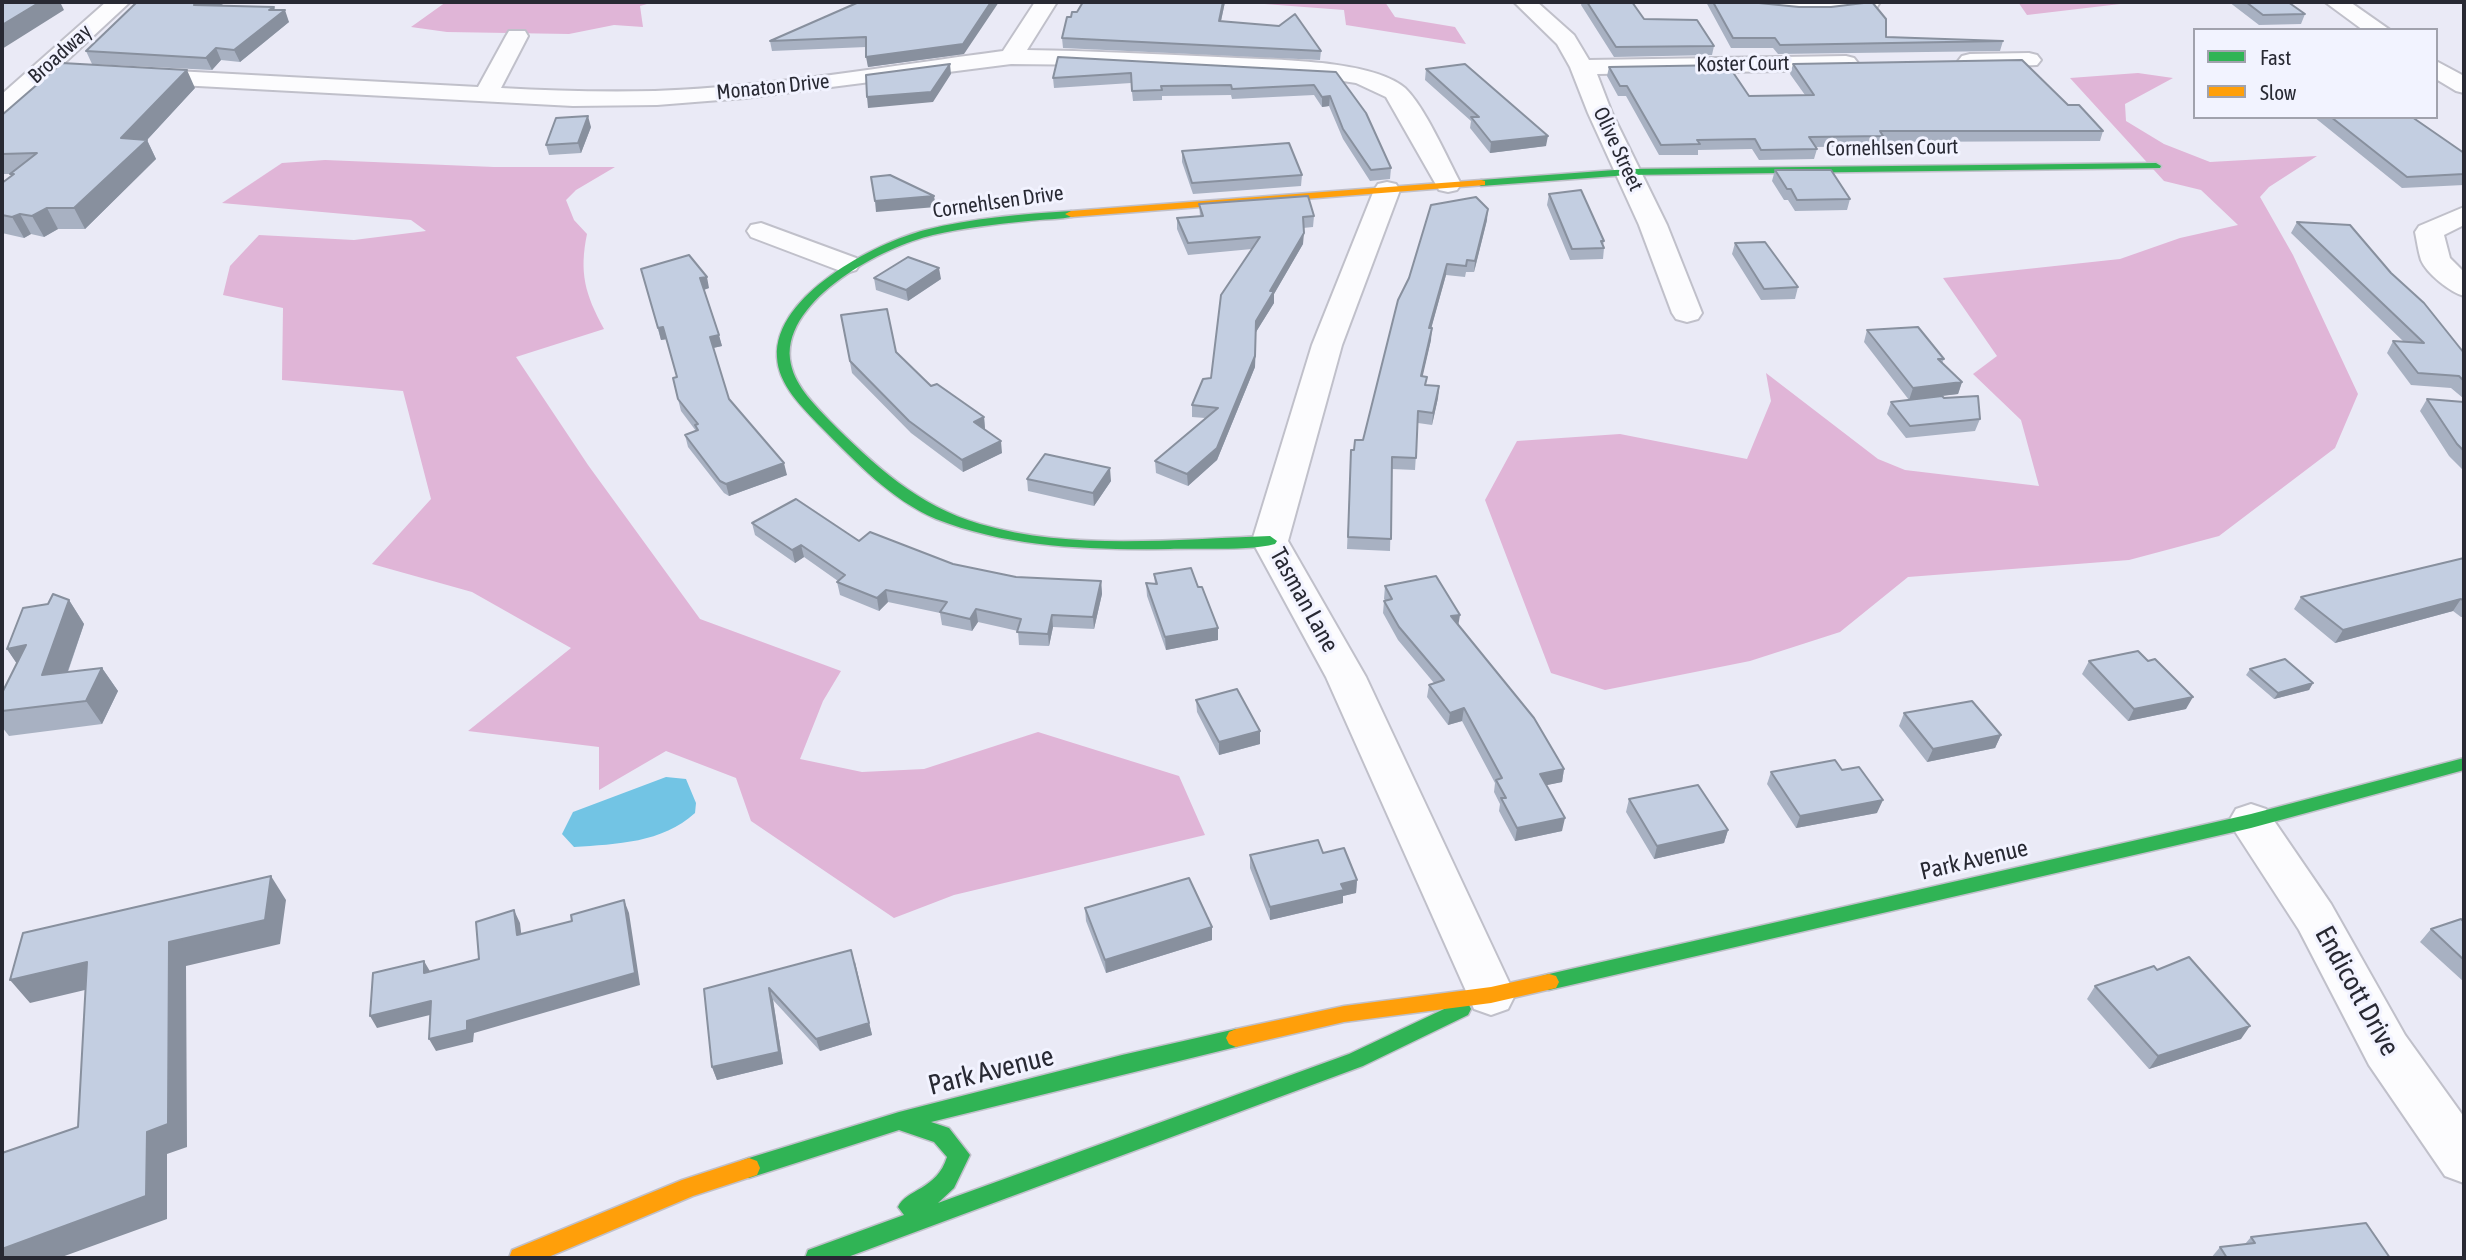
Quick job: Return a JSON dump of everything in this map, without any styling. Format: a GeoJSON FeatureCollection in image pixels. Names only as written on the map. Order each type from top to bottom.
{"type":"FeatureCollection","features":[{"type":"Feature","properties":{"kind":"street","name":"Broadway"},"geometry":{"type":"LineString","coordinates":[[2,107],[119,2]]}},
{"type":"Feature","properties":{"kind":"street"},"geometry":{"type":"LineString","coordinates":[[1012,57],[1046,2]]}},
{"type":"Feature","properties":{"kind":"street","name":"Olive Street"},"geometry":{"type":"LineString","coordinates":[[1525,2],[1566,40],[1583,67],[1653,225],[1687,313]]}},
{"type":"Feature","properties":{"kind":"street"},"geometry":{"type":"LineString","coordinates":[[1749,2],[1812,9],[1842,9],[1869,2]]}},
{"type":"Feature","properties":{"kind":"street"},"geometry":{"type":"LineString","coordinates":[[2336,2],[2376,28]]}},
{"type":"Feature","properties":{"kind":"street"},"geometry":{"type":"LineString","coordinates":[[485,96],[517,36]]}},
{"type":"Feature","properties":{"kind":"street","name":"Monaton Drive"},"geometry":{"type":"LineString","coordinates":[[41,71],[573,99],[745,92],[1012,57],[1059,56],[1317,70],[1362,77],[1395,92],[1406,106],[1448,184]]}},
{"type":"Feature","properties":{"kind":"street"},"geometry":{"type":"LineString","coordinates":[[1945,61],[2029,60]]}},
{"type":"Feature","properties":{"kind":"street","name":"Koster Court"},"geometry":{"type":"LineString","coordinates":[[1583,67],[1875,62]]}},
{"type":"Feature","properties":{"kind":"street"},"geometry":{"type":"LineString","coordinates":[[2438,69],[2464,86]]}},
{"type":"Feature","properties":{"kind":"street","name":"Cornehlsen Court"},"geometry":{"type":"LineString","coordinates":[[1628,172],[2156,166]]}},
{"type":"Feature","properties":{"kind":"street","name":"Cornehlsen Drive"},"geometry":{"type":"LineString","coordinates":[[1270,541],[1093,542],[1021,536],[953,521],[905,497],[818,417],[784,370],[784,333],[815,291],[846,264],[893,242],[945,227],[998,220],[1628,172]]}},
{"type":"Feature","properties":{"kind":"street","name":"Tasman Lane"},"geometry":{"type":"LineString","coordinates":[[1387,190],[1327,345],[1270,541],[1346,677],[1491,995]]}},
{"type":"Feature","properties":{"kind":"street"},"geometry":{"type":"LineString","coordinates":[[2464,215],[2428,232],[2436,261],[2464,287]]}},
{"type":"Feature","properties":{"kind":"street"},"geometry":{"type":"LineString","coordinates":[[761,231],[846,264]]}},
{"type":"Feature","properties":{"kind":"street","name":"Park Avenue"},"geometry":{"type":"LineString","coordinates":[[520,1258],[690,1187],[900,1121],[1122,1064],[1344,1014],[1491,995],[2251,821],[2464,764]]}},
{"type":"Feature","properties":{"kind":"street","name":"Endicott Drive"},"geometry":{"type":"LineString","coordinates":[[2251,821],[2315,917],[2387,1050],[2464,1159]]}},
{"type":"Feature","properties":{"kind":"street","name":"Park Avenue"},"geometry":{"type":"LineString","coordinates":[[816,1258],[1356,1060],[1491,995]]}},
{"type":"Feature","properties":{"kind":"street"},"geometry":{"type":"LineString","coordinates":[[803,1258],[934,1196],[954,1178],[959,1155],[948,1137],[926,1127],[900,1121]]}},
{"type":"Feature","properties":{"kind":"shaded area"},"geometry":{"type":"Polygon","coordinates":[[[446,2],[654,2],[640,6],[643,27],[614,25],[569,34],[447,32],[411,27],[446,2]]]}},
{"type":"Feature","properties":{"kind":"shaded area"},"geometry":{"type":"Polygon","coordinates":[[[1238,2],[1385,2],[1395,17],[1455,27],[1466,44],[1346,25],[1344,10],[1238,2]]]}},
{"type":"Feature","properties":{"kind":"shaded area"},"geometry":{"type":"Polygon","coordinates":[[[2018,2],[2137,2],[2027,15],[2018,2]]]}},
{"type":"Feature","properties":{"kind":"shaded area"},"geometry":{"type":"Polygon","coordinates":[[[2138,73],[2173,78],[2125,104],[2126,121],[2164,144],[2210,162],[2317,156],[2269,187],[2260,197],[2293,255],[2358,394],[2335,448],[2219,536],[2129,560],[1908,577],[1840,632],[1750,661],[1605,690],[1551,673],[1485,500],[1517,441],[1620,434],[1747,459],[1771,401],[1766,373],[1878,459],[1905,470],[2039,486],[2021,420],[1973,374],[1997,356],[1943,278],[2120,259],[2180,238],[2238,225],[2201,190],[2164,181],[2070,78],[2138,73]]]}},
{"type":"Feature","properties":{"kind":"shaded area"},"geometry":{"type":"Polygon","coordinates":[[[325,160],[494,167],[615,167],[576,190],[566,200],[574,220],[587,234],[585,283],[604,329],[516,357],[588,465],[700,619],[841,671],[823,701],[800,759],[862,772],[924,769],[1038,732],[1179,776],[1205,835],[954,895],[894,918],[751,821],[736,778],[666,751],[599,790],[599,747],[468,731],[571,648],[472,592],[372,564],[431,499],[403,391],[282,380],[283,308],[223,295],[230,266],[259,235],[354,240],[426,231],[411,220],[222,203],[282,163],[325,160]]]}},
{"type":"Feature","properties":{"kind":"water"},"geometry":{"type":"Polygon","coordinates":[[[666,777],[686,779],[696,803],[695,813],[668,831],[638,840],[574,847],[562,834],[573,812],[666,777]]]}},
{"type":"Feature","properties":{"kind":"building"},"geometry":{"type":"Polygon","coordinates":[[[2,2],[40,2],[2,25],[2,2]]]}},
{"type":"Feature","properties":{"kind":"building"},"geometry":{"type":"Polygon","coordinates":[[[137,2],[201,2],[194,5],[274,7],[269,10],[285,10],[234,50],[216,48],[206,58],[86,51],[137,2]]]}},
{"type":"Feature","properties":{"kind":"building"},"geometry":{"type":"Polygon","coordinates":[[[859,2],[991,2],[963,44],[866,57],[866,37],[770,41],[859,2]]]}},
{"type":"Feature","properties":{"kind":"building"},"geometry":{"type":"Polygon","coordinates":[[[1083,2],[1223,2],[1219,21],[1279,26],[1295,14],[1321,51],[1062,38],[1067,17],[1071,17],[1072,12],[1077,12],[1083,2]]]}},
{"type":"Feature","properties":{"kind":"building"},"geometry":{"type":"Polygon","coordinates":[[[1587,2],[1632,2],[1644,19],[1697,20],[1714,46],[1616,47],[1587,2]]]}},
{"type":"Feature","properties":{"kind":"building"},"geometry":{"type":"Polygon","coordinates":[[[1713,2],[1831,7],[1872,2],[1886,19],[1886,37],[2003,41],[1780,45],[1775,38],[1733,38],[1713,2]]]}},
{"type":"Feature","properties":{"kind":"building"},"geometry":{"type":"Polygon","coordinates":[[[2246,2],[2288,2],[2305,14],[2263,15],[2246,2]]]}},
{"type":"Feature","properties":{"kind":"building"},"geometry":{"type":"Polygon","coordinates":[[[1058,57],[1336,72],[1366,113],[1391,168],[1371,170],[1343,129],[1330,96],[1322,97],[1314,85],[1232,89],[1231,85],[1161,86],[1162,90],[1132,91],[1131,73],[1053,78],[1058,57]]]}},
{"type":"Feature","properties":{"kind":"building"},"geometry":{"type":"Polygon","coordinates":[[[2022,60],[2068,105],[2079,105],[2103,131],[1880,131],[1883,136],[1809,137],[1817,149],[1761,150],[1755,139],[1697,140],[1700,144],[1661,145],[1627,86],[1620,86],[1609,67],[1728,65],[1749,96],[1814,95],[1793,64],[2022,60]]]}},
{"type":"Feature","properties":{"kind":"building"},"geometry":{"type":"Polygon","coordinates":[[[62,63],[187,70],[121,138],[147,140],[74,208],[47,208],[32,216],[2,215],[2,183],[37,153],[2,154],[2,115],[62,63]]]}},
{"type":"Feature","properties":{"kind":"building"},"geometry":{"type":"Polygon","coordinates":[[[950,64],[931,92],[867,97],[866,75],[950,64]]]}},
{"type":"Feature","properties":{"kind":"building"},"geometry":{"type":"Polygon","coordinates":[[[1465,64],[1548,136],[1491,142],[1471,117],[1479,117],[1426,69],[1465,64]]]}},
{"type":"Feature","properties":{"kind":"building"},"geometry":{"type":"Polygon","coordinates":[[[588,116],[578,143],[546,145],[556,118],[588,116]]]}},
{"type":"Feature","properties":{"kind":"building"},"geometry":{"type":"Polygon","coordinates":[[[2334,119],[2415,119],[2464,153],[2464,174],[2407,177],[2334,119]]]}},
{"type":"Feature","properties":{"kind":"building"},"geometry":{"type":"Polygon","coordinates":[[[1289,143],[1302,175],[1192,183],[1182,151],[1289,143]]]}},
{"type":"Feature","properties":{"kind":"building"},"geometry":{"type":"Polygon","coordinates":[[[1775,170],[1831,170],[1850,199],[1797,200],[1775,170]]]}},
{"type":"Feature","properties":{"kind":"building"},"geometry":{"type":"Polygon","coordinates":[[[890,175],[934,196],[875,201],[871,177],[890,175]]]}},
{"type":"Feature","properties":{"kind":"building"},"geometry":{"type":"Polygon","coordinates":[[[1581,190],[1604,241],[1601,241],[1604,248],[1572,249],[1549,194],[1581,190]]]}},
{"type":"Feature","properties":{"kind":"building"},"geometry":{"type":"Polygon","coordinates":[[[1308,196],[1314,216],[1303,217],[1304,233],[1256,321],[1255,356],[1217,448],[1187,474],[1155,461],[1218,408],[1192,405],[1203,379],[1211,378],[1221,295],[1260,237],[1188,243],[1177,218],[1203,216],[1199,204],[1308,196]]]}},
{"type":"Feature","properties":{"kind":"building"},"geometry":{"type":"Polygon","coordinates":[[[1476,197],[1488,209],[1475,261],[1467,260],[1466,266],[1447,264],[1429,328],[1432,328],[1421,376],[1427,377],[1425,385],[1439,386],[1433,413],[1418,411],[1416,458],[1392,457],[1391,539],[1348,537],[1351,450],[1354,450],[1355,440],[1363,440],[1398,300],[1409,278],[1431,205],[1476,197]]]}},
{"type":"Feature","properties":{"kind":"building"},"geometry":{"type":"Polygon","coordinates":[[[2297,222],[2350,225],[2391,273],[2424,303],[2464,353],[2464,381],[2459,376],[2418,373],[2393,341],[2424,343],[2297,222]]]}},
{"type":"Feature","properties":{"kind":"building"},"geometry":{"type":"Polygon","coordinates":[[[1765,242],[1798,287],[1764,289],[1735,243],[1765,242]]]}},
{"type":"Feature","properties":{"kind":"building"},"geometry":{"type":"Polygon","coordinates":[[[689,255],[707,277],[700,278],[719,335],[710,337],[729,399],[784,463],[726,484],[720,481],[685,435],[698,430],[695,425],[698,424],[678,399],[673,378],[677,377],[663,327],[658,328],[641,269],[689,255]]]}},
{"type":"Feature","properties":{"kind":"building"},"geometry":{"type":"Polygon","coordinates":[[[908,257],[939,268],[906,290],[874,278],[908,257]]]}},
{"type":"Feature","properties":{"kind":"building"},"geometry":{"type":"Polygon","coordinates":[[[887,309],[896,352],[931,386],[937,384],[984,417],[974,422],[1001,441],[962,460],[909,421],[850,361],[841,315],[887,309]]]}},
{"type":"Feature","properties":{"kind":"building"},"geometry":{"type":"Polygon","coordinates":[[[1918,327],[1944,359],[1938,359],[1962,382],[1913,388],[1867,330],[1918,327]]]}},
{"type":"Feature","properties":{"kind":"building"},"geometry":{"type":"Polygon","coordinates":[[[1942,396],[1978,396],[1980,419],[1910,426],[1891,402],[1942,396]]]}},
{"type":"Feature","properties":{"kind":"building"},"geometry":{"type":"Polygon","coordinates":[[[2427,399],[2464,402],[2464,451],[2457,444],[2427,399]]]}},
{"type":"Feature","properties":{"kind":"building"},"geometry":{"type":"Polygon","coordinates":[[[1045,454],[1110,468],[1093,493],[1027,479],[1045,454]]]}},
{"type":"Feature","properties":{"kind":"building"},"geometry":{"type":"Polygon","coordinates":[[[796,499],[859,541],[870,532],[953,564],[1016,577],[1101,581],[1093,617],[1052,615],[1048,634],[1017,632],[1021,619],[976,609],[970,619],[940,612],[947,602],[886,590],[877,598],[837,582],[845,575],[801,545],[792,550],[752,523],[796,499]]]}},
{"type":"Feature","properties":{"kind":"building"},"geometry":{"type":"Polygon","coordinates":[[[2464,558],[2464,601],[2461,599],[2343,630],[2301,597],[2464,558]]]}},
{"type":"Feature","properties":{"kind":"building"},"geometry":{"type":"Polygon","coordinates":[[[1191,568],[1198,587],[1202,587],[1218,628],[1165,637],[1146,583],[1157,584],[1154,574],[1191,568]]]}},
{"type":"Feature","properties":{"kind":"building"},"geometry":{"type":"Polygon","coordinates":[[[1436,576],[1460,615],[1451,616],[1534,718],[1564,769],[1540,774],[1565,818],[1517,828],[1501,798],[1506,798],[1496,780],[1502,778],[1464,708],[1450,713],[1429,685],[1444,680],[1399,627],[1384,601],[1392,599],[1385,586],[1436,576]]]}},
{"type":"Feature","properties":{"kind":"building"},"geometry":{"type":"Polygon","coordinates":[[[53,594],[69,600],[42,675],[102,668],[86,701],[2,711],[2,693],[26,645],[7,649],[23,608],[48,604],[53,594]]]}},
{"type":"Feature","properties":{"kind":"building"},"geometry":{"type":"Polygon","coordinates":[[[2138,651],[2148,661],[2155,659],[2193,697],[2134,709],[2089,661],[2138,651]]]}},
{"type":"Feature","properties":{"kind":"building"},"geometry":{"type":"Polygon","coordinates":[[[2285,659],[2313,683],[2278,693],[2250,669],[2285,659]]]}},
{"type":"Feature","properties":{"kind":"building"},"geometry":{"type":"Polygon","coordinates":[[[1237,689],[1260,731],[1219,742],[1196,700],[1237,689]]]}},
{"type":"Feature","properties":{"kind":"building"},"geometry":{"type":"Polygon","coordinates":[[[1972,701],[2001,735],[1933,749],[1904,713],[1972,701]]]}},
{"type":"Feature","properties":{"kind":"building"},"geometry":{"type":"Polygon","coordinates":[[[1835,760],[1842,770],[1859,767],[1883,800],[1800,816],[1771,772],[1835,760]]]}},
{"type":"Feature","properties":{"kind":"building"},"geometry":{"type":"Polygon","coordinates":[[[1698,785],[1728,830],[1657,846],[1629,799],[1698,785]]]}},
{"type":"Feature","properties":{"kind":"building"},"geometry":{"type":"Polygon","coordinates":[[[1318,840],[1323,853],[1344,848],[1357,880],[1341,884],[1344,890],[1270,907],[1250,855],[1318,840]]]}},
{"type":"Feature","properties":{"kind":"building"},"geometry":{"type":"Polygon","coordinates":[[[271,876],[265,920],[169,942],[168,1124],[147,1132],[146,1196],[2,1249],[2,1153],[78,1127],[87,962],[10,980],[23,933],[271,876]]]}},
{"type":"Feature","properties":{"kind":"building"},"geometry":{"type":"Polygon","coordinates":[[[1189,878],[1212,927],[1105,960],[1085,908],[1189,878]]]}},
{"type":"Feature","properties":{"kind":"building"},"geometry":{"type":"Polygon","coordinates":[[[624,900],[635,973],[467,1021],[467,1030],[429,1039],[431,1001],[370,1016],[373,973],[424,961],[424,973],[479,959],[476,922],[514,910],[517,935],[572,921],[571,915],[624,900]]]}},
{"type":"Feature","properties":{"kind":"building"},"geometry":{"type":"Polygon","coordinates":[[[2461,919],[2464,922],[2464,960],[2431,929],[2461,919]]]}},
{"type":"Feature","properties":{"kind":"building"},"geometry":{"type":"Polygon","coordinates":[[[851,950],[869,1023],[816,1039],[769,988],[779,1052],[712,1067],[704,989],[851,950]]]}},
{"type":"Feature","properties":{"kind":"building"},"geometry":{"type":"Polygon","coordinates":[[[2189,957],[2250,1026],[2158,1056],[2095,986],[2154,966],[2157,970],[2189,957]]]}},
{"type":"Feature","properties":{"kind":"building"},"geometry":{"type":"Polygon","coordinates":[[[2366,1223],[2390,1258],[2227,1258],[2220,1247],[2255,1243],[2251,1237],[2366,1223]]]}},
{"type":"Feature","properties":{"kind":"traffic: fast"},"geometry":{"type":"LineString","coordinates":[[1481,183],[1628,172],[2156,166]]}},
{"type":"Feature","properties":{"kind":"traffic: fast"},"geometry":{"type":"LineString","coordinates":[[1071,214],[962,225],[893,244],[861,259],[832,280],[805,306],[792,324],[785,341],[783,356],[793,385],[829,427],[895,488],[940,515],[977,528],[1017,537],[1102,544],[1270,541]]}},
{"type":"Feature","properties":{"kind":"traffic: fast"},"geometry":{"type":"LineString","coordinates":[[1549,982],[2251,821],[2464,764]]}},
{"type":"Feature","properties":{"kind":"traffic: fast"},"geometry":{"type":"LineString","coordinates":[[816,1258],[1356,1060],[1461,1009]]}},
{"type":"Feature","properties":{"kind":"traffic: fast"},"geometry":{"type":"LineString","coordinates":[[749,1168],[899,1121],[1236,1038]]}},
{"type":"Feature","properties":{"kind":"traffic: fast"},"geometry":{"type":"LineString","coordinates":[[899,1121],[941,1135],[959,1155],[947,1181],[927,1198],[909,1207]]}},
{"type":"Feature","properties":{"kind":"traffic: slow"},"geometry":{"type":"LineString","coordinates":[[1071,214],[1481,183]]}},
{"type":"Feature","properties":{"kind":"traffic: slow"},"geometry":{"type":"LineString","coordinates":[[1236,1038],[1344,1014],[1491,995],[1549,982]]}},
{"type":"Feature","properties":{"kind":"traffic: slow"},"geometry":{"type":"LineString","coordinates":[[520,1258],[690,1187],[749,1168]]}}]}
